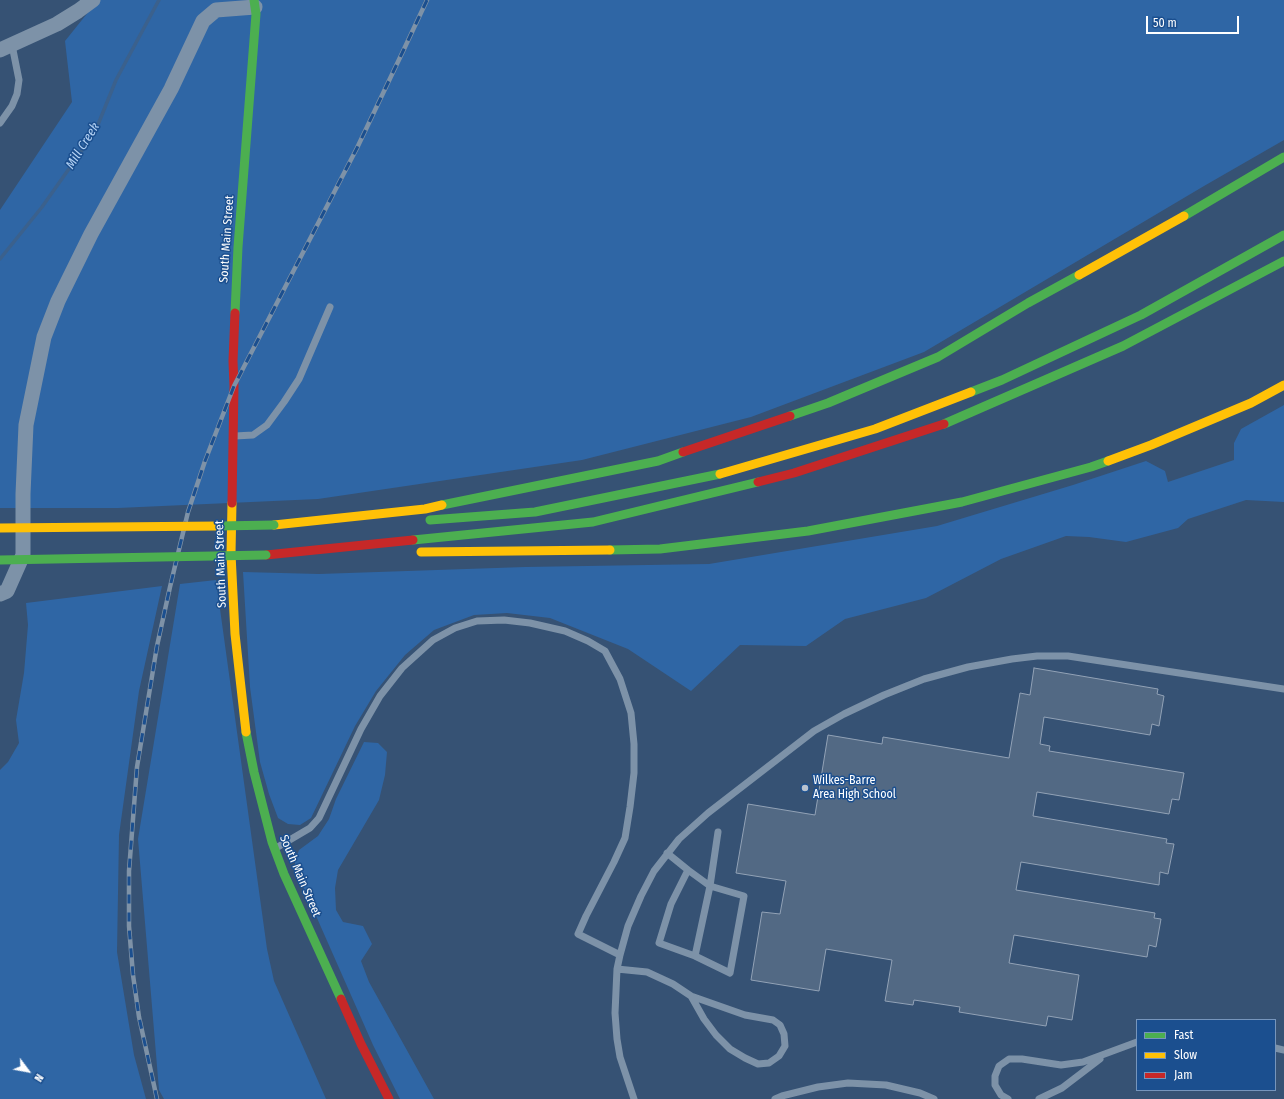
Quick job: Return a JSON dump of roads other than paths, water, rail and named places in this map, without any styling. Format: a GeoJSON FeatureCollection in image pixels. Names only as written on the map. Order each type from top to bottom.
{"type":"FeatureCollection","features":[{"type":"Feature","properties":{"kind":"main road","name":"South Main Street"},"geometry":{"type":"LineString","coordinates":[[255,4],[237,255],[233,361],[231,554],[238,667],[245,725],[254,772],[268,828],[284,874],[361,1044],[389,1099]]}},
{"type":"Feature","properties":{"kind":"main road"},"geometry":{"type":"LineString","coordinates":[[274,525],[426,509],[658,461],[828,403],[938,358],[1028,303],[1223,194],[1284,157]]}},
{"type":"Feature","properties":{"kind":"main road"},"geometry":{"type":"LineString","coordinates":[[420,520],[535,512],[712,476],[876,429],[1002,380],[1141,315],[1284,235]]}},
{"type":"Feature","properties":{"kind":"main road"},"geometry":{"type":"LineString","coordinates":[[0,560],[266,555],[594,522],[794,473],[950,422],[1123,346],[1284,261]]}},
{"type":"Feature","properties":{"kind":"main road"},"geometry":{"type":"LineString","coordinates":[[409,553],[660,549],[808,531],[954,504],[1099,464],[1151,445],[1251,403],[1284,385]]}},
{"type":"Feature","properties":{"kind":"main road"},"geometry":{"type":"LineString","coordinates":[[0,528],[397,522]]}},
{"type":"Feature","properties":{"kind":"main road"},"geometry":{"type":"LineString","coordinates":[[0,523],[69,527]]}},
{"type":"Feature","properties":{"kind":"main road"},"geometry":{"type":"LineString","coordinates":[[276,554],[378,553]]}},
{"type":"Feature","properties":{"kind":"street"},"geometry":{"type":"LineString","coordinates":[[6,47],[57,24],[93,0]]}},
{"type":"Feature","properties":{"kind":"street"},"geometry":{"type":"LineString","coordinates":[[0,594],[7,591],[23,555],[23,494],[26,425],[44,337],[58,301],[91,234],[172,89],[203,21],[216,10],[255,4]]}},
{"type":"Feature","properties":{"kind":"lane"},"geometry":{"type":"LineString","coordinates":[[0,123],[12,106],[17,94],[19,80],[6,47]]}},
{"type":"Feature","properties":{"kind":"lane"},"geometry":{"type":"LineString","coordinates":[[233,436],[253,435],[267,425],[284,402],[298,379],[330,307]]}},
{"type":"Feature","properties":{"kind":"lane"},"geometry":{"type":"LineString","coordinates":[[275,848],[310,828],[319,818],[361,728],[380,696],[402,668],[433,640],[455,628],[477,621],[504,620],[530,623],[565,631],[588,641],[605,651],[620,679],[631,712],[634,744],[634,773],[625,838],[578,934],[620,955]]}},
{"type":"Feature","properties":{"kind":"lane"},"geometry":{"type":"LineString","coordinates":[[634,1099],[620,1057],[617,1039],[617,970],[628,926],[641,896],[654,871],[667,853],[680,839],[708,813],[814,731],[844,714],[884,695],[924,679],[968,667],[1037,656],[1068,656],[1284,689]]}},
{"type":"Feature","properties":{"kind":"lane"},"geometry":{"type":"LineString","coordinates":[[696,956],[710,886],[718,832]]}},
{"type":"Feature","properties":{"kind":"lane"},"geometry":{"type":"LineString","coordinates":[[667,853],[710,886],[744,896],[730,973],[696,956],[659,943],[671,904],[688,870]]}},
{"type":"Feature","properties":{"kind":"lane"},"geometry":{"type":"LineString","coordinates":[[617,970],[647,972],[673,984],[691,996],[745,1015],[773,1020],[780,1025],[784,1034],[785,1046],[779,1056],[769,1063],[758,1064],[730,1049],[716,1035],[704,1019],[691,996]]}},
{"type":"Feature","properties":{"kind":"lane"},"geometry":{"type":"LineString","coordinates":[[1008,1099],[1001,1095],[995,1085],[995,1076],[999,1066],[1010,1059],[1022,1059],[1061,1065],[1084,1062],[1136,1042]]}},
{"type":"Feature","properties":{"kind":"lane"},"geometry":{"type":"LineString","coordinates":[[1039,1099],[1062,1088],[1106,1054]]}},
{"type":"Feature","properties":{"kind":"lane"},"geometry":{"type":"LineString","coordinates":[[775,1099],[818,1087],[848,1083],[886,1085],[920,1093],[934,1099]]}},
{"type":"Feature","properties":{"kind":"waterway","name":"Mill Creek"},"geometry":{"type":"LineString","coordinates":[[0,259],[42,207],[95,132],[116,80],[159,0]]}},
{"type":"Feature","properties":{"kind":"railway"},"geometry":{"type":"LineString","coordinates":[[157,1099],[139,1017],[133,975],[129,926],[129,871],[137,767],[157,646],[188,512],[205,461],[234,386],[357,148],[427,0]]}},
{"type":"Feature","properties":{"kind":"place","name":"Wilkes-Barre Area High School"},"geometry":{"type":"Point","coordinates":[805,788]}}]}
